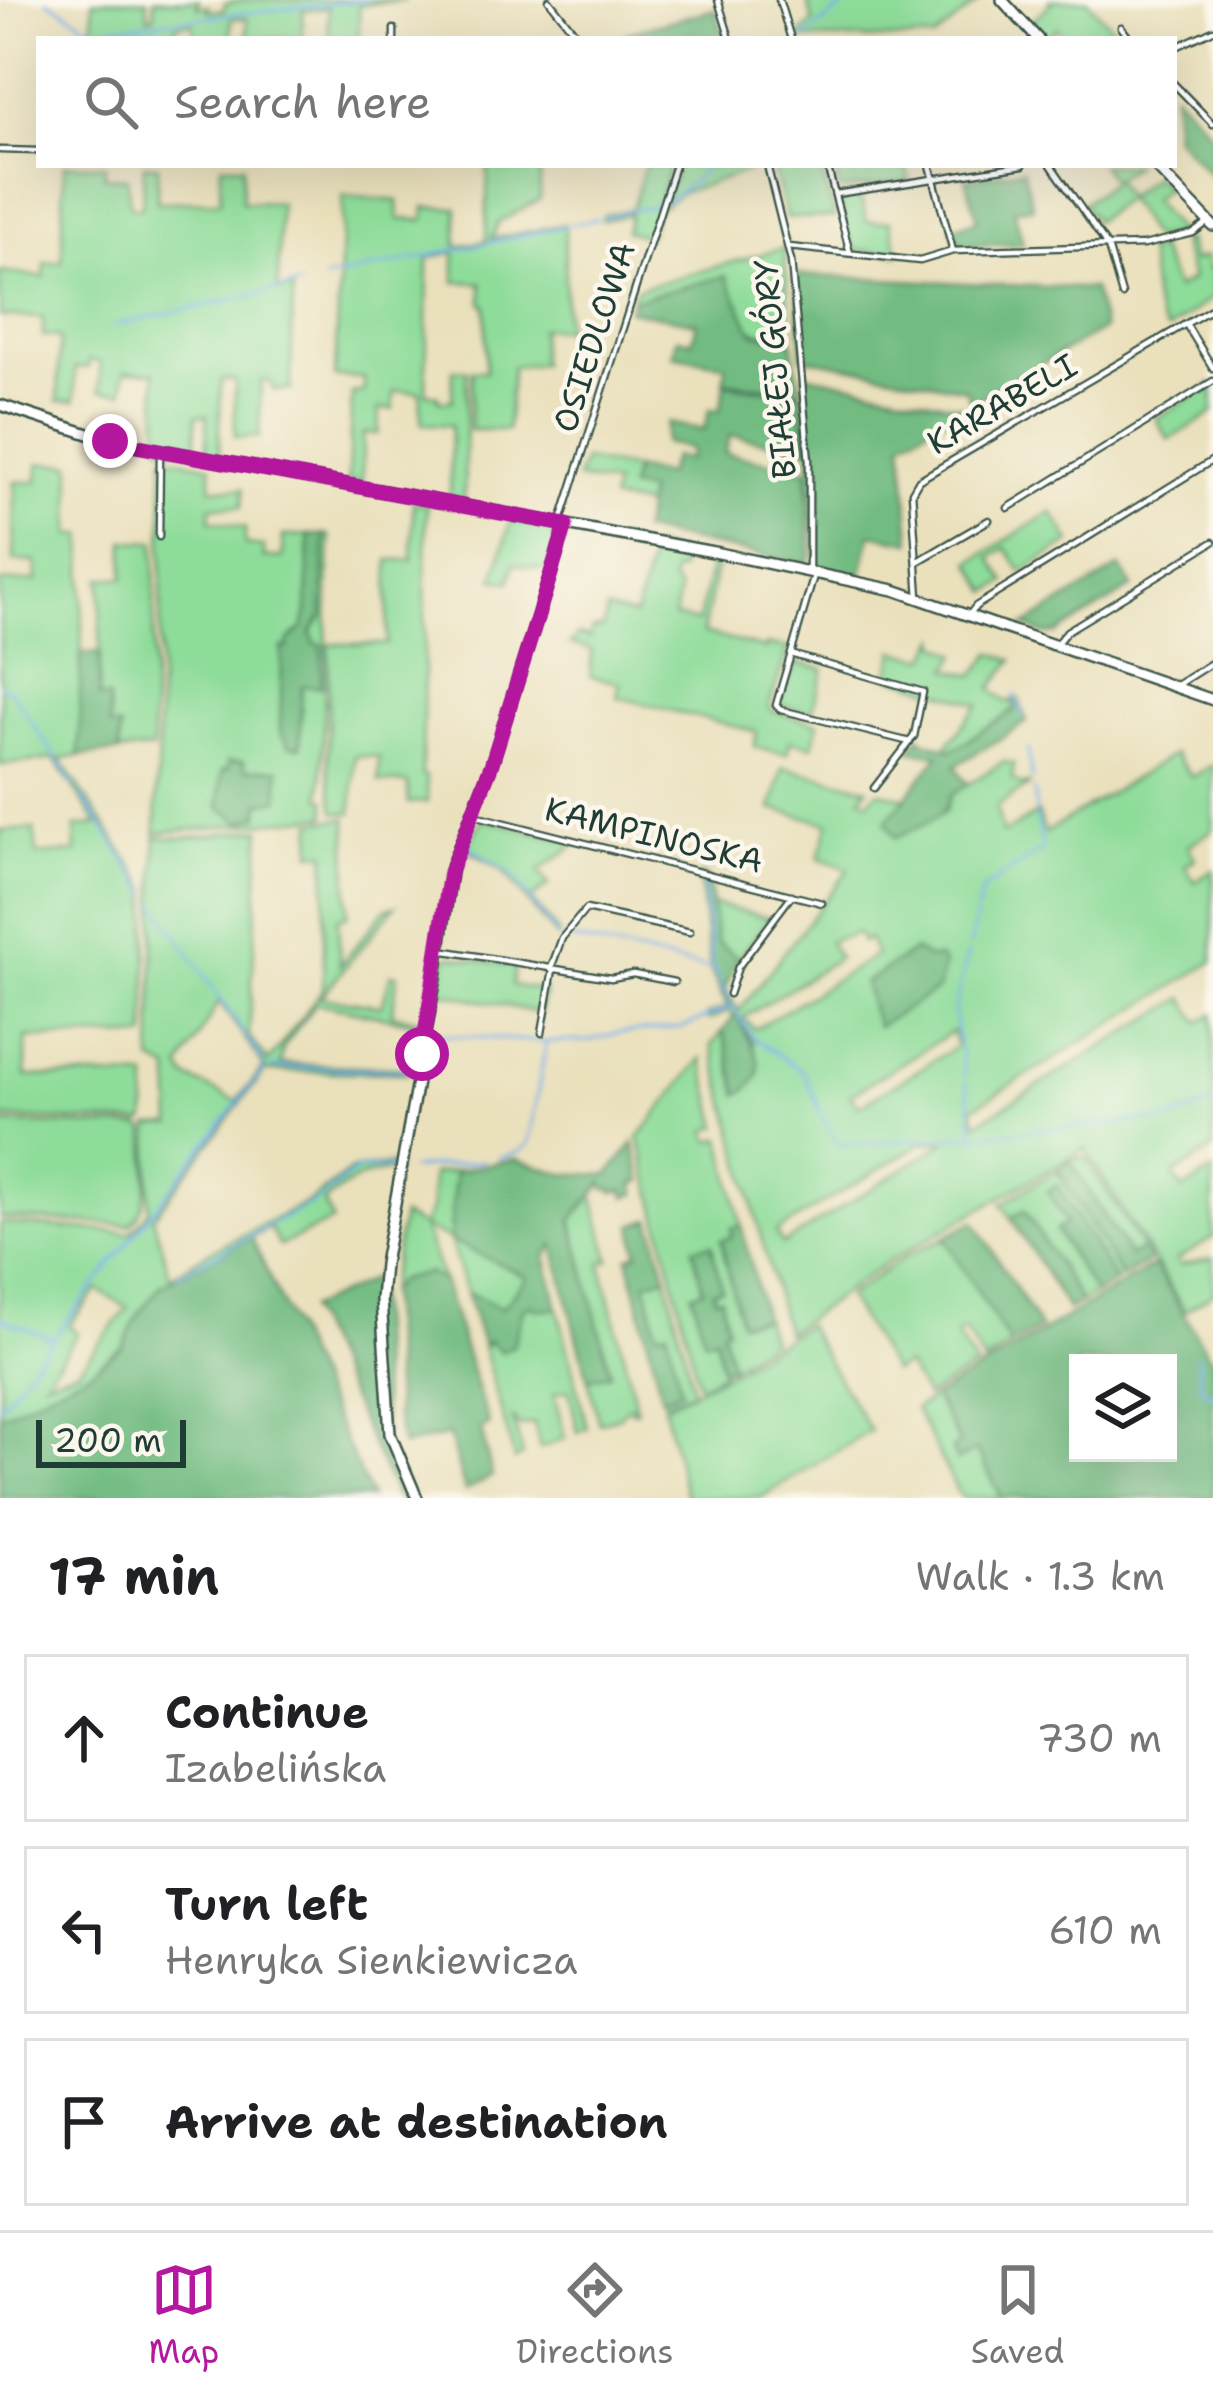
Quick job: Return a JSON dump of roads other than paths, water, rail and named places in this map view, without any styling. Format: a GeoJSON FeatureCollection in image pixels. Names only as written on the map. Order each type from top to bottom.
{"type":"FeatureCollection","features":[{"type":"Feature","properties":{"kind":"street"},"geometry":{"type":"LineString","coordinates":[[549,0],[578,36]]}},
{"type":"Feature","properties":{"kind":"street"},"geometry":{"type":"LineString","coordinates":[[718,0],[729,36]]}},
{"type":"Feature","properties":{"kind":"street"},"geometry":{"type":"LineString","coordinates":[[779,0],[789,36]]}},
{"type":"Feature","properties":{"kind":"street"},"geometry":{"type":"LineString","coordinates":[[1002,0],[1035,36]]}},
{"type":"Feature","properties":{"kind":"street"},"geometry":{"type":"LineString","coordinates":[[1121,27],[1128,36]]}},
{"type":"Feature","properties":{"kind":"street"},"geometry":{"type":"LineString","coordinates":[[394,29],[394,36]]}},
{"type":"Feature","properties":{"kind":"street"},"geometry":{"type":"LineString","coordinates":[[1177,47],[1213,30]]}},
{"type":"Feature","properties":{"kind":"street"},"geometry":{"type":"LineString","coordinates":[[1177,87],[1213,124]]}},
{"type":"Feature","properties":{"kind":"street"},"geometry":{"type":"LineString","coordinates":[[0,150],[36,151]]}},
{"type":"Feature","properties":{"kind":"street","name":"OSIEDLOWA"},"geometry":{"type":"LineString","coordinates":[[563,525],[674,168]]}},
{"type":"Feature","properties":{"kind":"street","name":"BIAŁEJ GÓRY"},"geometry":{"type":"LineString","coordinates":[[768,168],[789,247],[809,460],[812,571],[794,655],[775,698],[781,710],[910,742]]}},
{"type":"Feature","properties":{"kind":"street"},"geometry":{"type":"LineString","coordinates":[[828,168],[850,253]]}},
{"type":"Feature","properties":{"kind":"street"},"geometry":{"type":"LineString","coordinates":[[931,168],[953,251]]}},
{"type":"Feature","properties":{"kind":"street"},"geometry":{"type":"LineString","coordinates":[[836,194],[1005,168]]}},
{"type":"Feature","properties":{"kind":"street"},"geometry":{"type":"LineString","coordinates":[[1053,168],[1108,248],[1121,295]]}},
{"type":"Feature","properties":{"kind":"street"},"geometry":{"type":"LineString","coordinates":[[789,247],[920,262],[953,251],[1166,242],[1211,224],[1157,168]]}},
{"type":"Feature","properties":{"kind":"street","name":"KARABELI"},"geometry":{"type":"LineString","coordinates":[[919,598],[912,492],[919,480],[1213,308]]}},
{"type":"Feature","properties":{"kind":"street"},"geometry":{"type":"LineString","coordinates":[[1186,326],[1213,368]]}},
{"type":"Feature","properties":{"kind":"street"},"geometry":{"type":"LineString","coordinates":[[1009,508],[1213,381]]}},
{"type":"Feature","properties":{"kind":"street"},"geometry":{"type":"LineString","coordinates":[[0,405],[87,436],[160,451],[812,571],[919,598],[1213,700]]}},
{"type":"Feature","properties":{"kind":"street"},"geometry":{"type":"LineString","coordinates":[[159,537],[160,451]]}},
{"type":"Feature","properties":{"kind":"street"},"geometry":{"type":"LineString","coordinates":[[969,615],[976,606],[1213,460]]}},
{"type":"Feature","properties":{"kind":"street"},"geometry":{"type":"LineString","coordinates":[[917,562],[989,520]]}},
{"type":"Feature","properties":{"kind":"street"},"geometry":{"type":"LineString","coordinates":[[417,1498],[390,1434],[382,1280],[450,872],[474,815],[563,525]]}},
{"type":"Feature","properties":{"kind":"street"},"geometry":{"type":"LineString","coordinates":[[1056,644],[1067,631],[1213,542]]}},
{"type":"Feature","properties":{"kind":"street"},"geometry":{"type":"LineString","coordinates":[[794,655],[922,690],[925,697],[910,742],[874,788]]}},
{"type":"Feature","properties":{"kind":"street"},"geometry":{"type":"LineString","coordinates":[[1175,686],[1213,662]]}},
{"type":"Feature","properties":{"kind":"street","name":"KAMPINOSKA"},"geometry":{"type":"LineString","coordinates":[[474,815],[822,902]]}},
{"type":"Feature","properties":{"kind":"street"},"geometry":{"type":"LineString","coordinates":[[729,994],[738,968],[792,895]]}},
{"type":"Feature","properties":{"kind":"street"},"geometry":{"type":"LineString","coordinates":[[542,1034],[552,969],[563,936],[586,909],[690,932]]}},
{"type":"Feature","properties":{"kind":"street"},"geometry":{"type":"LineString","coordinates":[[440,950],[611,979],[633,974],[674,982]]}},
{"type":"Feature","properties":{"kind":"waterway"},"geometry":{"type":"LineString","coordinates":[[47,0],[94,29],[367,0]]}},
{"type":"Feature","properties":{"kind":"waterway"},"geometry":{"type":"LineString","coordinates":[[807,36],[852,0]]}},
{"type":"Feature","properties":{"kind":"waterway"},"geometry":{"type":"LineString","coordinates":[[666,202],[704,168]]}},
{"type":"Feature","properties":{"kind":"waterway"},"geometry":{"type":"LineString","coordinates":[[603,217],[657,205]]}},
{"type":"Feature","properties":{"kind":"waterway"},"geometry":{"type":"LineString","coordinates":[[571,224],[597,219]]}},
{"type":"Feature","properties":{"kind":"waterway"},"geometry":{"type":"LineString","coordinates":[[324,279],[565,226]]}},
{"type":"Feature","properties":{"kind":"waterway"},"geometry":{"type":"LineString","coordinates":[[115,325],[300,285]]}},
{"type":"Feature","properties":{"kind":"waterway"},"geometry":{"type":"LineString","coordinates":[[0,685],[12,692],[75,786]]}},
{"type":"Feature","properties":{"kind":"waterway"},"geometry":{"type":"LineString","coordinates":[[1015,695],[1023,718]]}},
{"type":"Feature","properties":{"kind":"waterway"},"geometry":{"type":"LineString","coordinates":[[1028,749],[1032,779]]}},
{"type":"Feature","properties":{"kind":"waterway"},"geometry":{"type":"LineString","coordinates":[[1034,791],[1036,812]]}},
{"type":"Feature","properties":{"kind":"waterway"},"geometry":{"type":"LineString","coordinates":[[79,792],[148,893]]}},
{"type":"Feature","properties":{"kind":"waterway"},"geometry":{"type":"LineString","coordinates":[[1037,817],[1042,845]]}},
{"type":"Feature","properties":{"kind":"waterway"},"geometry":{"type":"LineString","coordinates":[[466,845],[512,875],[558,937]]}},
{"type":"Feature","properties":{"kind":"waterway"},"geometry":{"type":"LineString","coordinates":[[977,911],[982,890],[1042,850]]}},
{"type":"Feature","properties":{"kind":"waterway"},"geometry":{"type":"LineString","coordinates":[[702,879],[713,969],[732,1007],[753,1037],[804,1072],[826,1124]]}},
{"type":"Feature","properties":{"kind":"waterway"},"geometry":{"type":"LineString","coordinates":[[156,904],[263,1062]]}},
{"type":"Feature","properties":{"kind":"waterway"},"geometry":{"type":"LineString","coordinates":[[970,945],[976,916]]}},
{"type":"Feature","properties":{"kind":"waterway"},"geometry":{"type":"LineString","coordinates":[[567,938],[710,969]]}},
{"type":"Feature","properties":{"kind":"waterway"},"geometry":{"type":"LineString","coordinates":[[959,1043],[954,1011],[968,953]]}},
{"type":"Feature","properties":{"kind":"waterway"},"geometry":{"type":"LineString","coordinates":[[433,1034],[588,1041],[618,1033],[681,1028],[732,1007]]}},
{"type":"Feature","properties":{"kind":"waterway"},"geometry":{"type":"LineString","coordinates":[[499,1158],[529,1144],[546,1043]]}},
{"type":"Feature","properties":{"kind":"waterway"},"geometry":{"type":"LineString","coordinates":[[960,1048],[965,1076]]}},
{"type":"Feature","properties":{"kind":"waterway"},"geometry":{"type":"LineString","coordinates":[[426,1071],[429,1057]]}},
{"type":"Feature","properties":{"kind":"waterway"},"geometry":{"type":"LineString","coordinates":[[0,1406],[266,1067]]}},
{"type":"Feature","properties":{"kind":"waterway"},"geometry":{"type":"LineString","coordinates":[[273,1067],[413,1070]]}},
{"type":"Feature","properties":{"kind":"waterway"},"geometry":{"type":"LineString","coordinates":[[966,1083],[971,1108]]}},
{"type":"Feature","properties":{"kind":"waterway"},"geometry":{"type":"LineString","coordinates":[[1034,1130],[1174,1119],[1213,1103]]}},
{"type":"Feature","properties":{"kind":"waterway"},"geometry":{"type":"LineString","coordinates":[[972,1115],[975,1135],[981,1135]]}},
{"type":"Feature","properties":{"kind":"waterway"},"geometry":{"type":"LineString","coordinates":[[828,1129],[839,1145],[975,1135]]}},
{"type":"Feature","properties":{"kind":"waterway"},"geometry":{"type":"LineString","coordinates":[[986,1134],[1028,1131]]}},
{"type":"Feature","properties":{"kind":"waterway"},"geometry":{"type":"LineString","coordinates":[[411,1169],[484,1161]]}},
{"type":"Feature","properties":{"kind":"waterway"},"geometry":{"type":"LineString","coordinates":[[176,1276],[321,1198],[356,1170],[397,1167]]}},
{"type":"Feature","properties":{"kind":"waterway"},"geometry":{"type":"LineString","coordinates":[[0,1318],[53,1339]]}},
{"type":"Feature","properties":{"kind":"waterway"},"geometry":{"type":"LineString","coordinates":[[1197,1355],[1201,1387],[1213,1395]]}}]}
